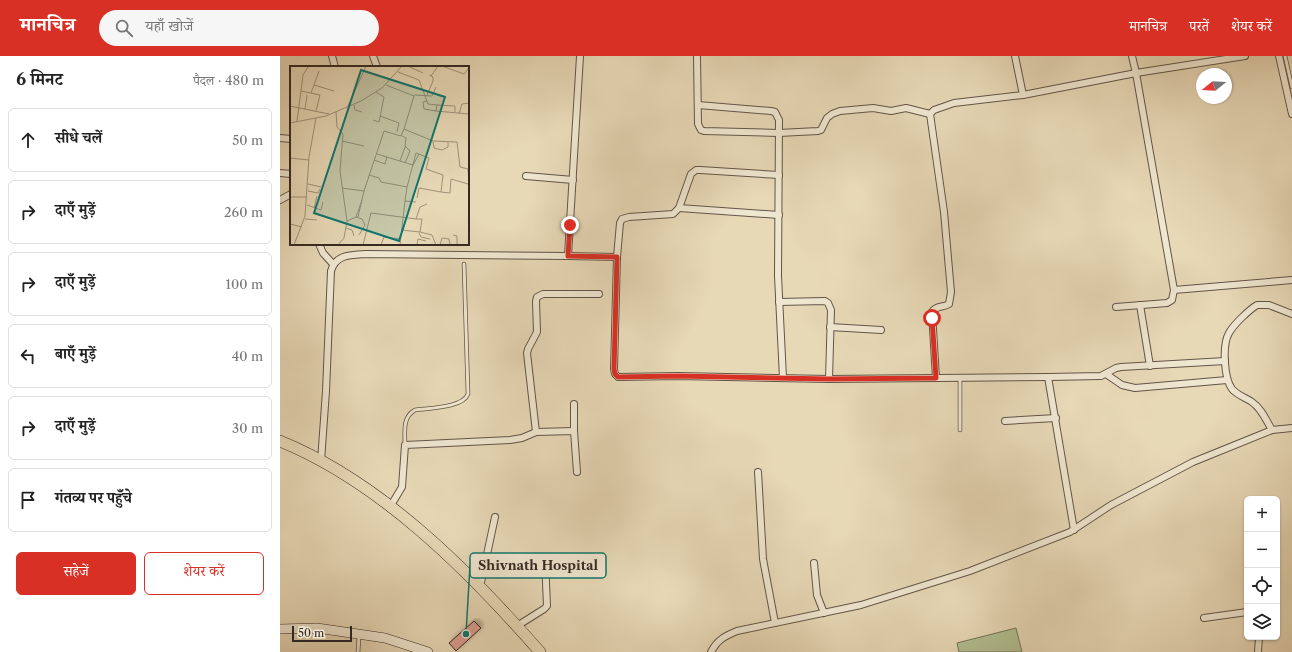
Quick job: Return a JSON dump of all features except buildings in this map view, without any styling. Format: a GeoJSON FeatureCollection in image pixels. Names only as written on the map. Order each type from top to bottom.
{"type":"FeatureCollection","features":[{"type":"Feature","properties":{"kind":"highway"},"geometry":{"type":"LineString","coordinates":[[280,441],[321,461],[352,480],[390,507],[432,541],[480,587],[540,652]]}},
{"type":"Feature","properties":{"kind":"street"},"geometry":{"type":"LineString","coordinates":[[332,56],[335,66]]}},
{"type":"Feature","properties":{"kind":"street"},"geometry":{"type":"LineString","coordinates":[[373,56],[377,66]]}},
{"type":"Feature","properties":{"kind":"street"},"geometry":{"type":"LineString","coordinates":[[568,256],[580,56]]}},
{"type":"Feature","properties":{"kind":"street"},"geometry":{"type":"LineString","coordinates":[[697,56],[698,124],[701,130],[779,133],[818,131],[823,127],[823,123],[832,114],[878,108],[891,111],[906,108],[930,114]]}},
{"type":"Feature","properties":{"kind":"street"},"geometry":{"type":"LineString","coordinates":[[1015,56],[1023,95]]}},
{"type":"Feature","properties":{"kind":"street"},"geometry":{"type":"LineString","coordinates":[[1116,307],[1170,302],[1172,300],[1174,290],[1132,56]]}},
{"type":"Feature","properties":{"kind":"street"},"geometry":{"type":"LineString","coordinates":[[930,114],[934,110],[954,103],[1023,95],[1217,58],[1241,56]]}},
{"type":"Feature","properties":{"kind":"street"},"geometry":{"type":"LineString","coordinates":[[1278,56],[1292,114]]}},
{"type":"Feature","properties":{"kind":"street"},"geometry":{"type":"LineString","coordinates":[[698,105],[775,112],[779,120],[779,302],[783,378]]}},
{"type":"Feature","properties":{"kind":"street"},"geometry":{"type":"LineString","coordinates":[[930,114],[944,212],[951,292],[949,304],[946,306],[937,307],[932,312],[936,378]]}},
{"type":"Feature","properties":{"kind":"street"},"geometry":{"type":"LineString","coordinates":[[280,138],[290,139]]}},
{"type":"Feature","properties":{"kind":"street"},"geometry":{"type":"LineString","coordinates":[[779,174],[696,170],[691,174],[677,212],[670,215],[629,217],[622,219],[620,223],[617,257],[614,369],[615,374],[618,377],[678,376],[829,379],[1101,376],[1116,368],[1225,361]]}},
{"type":"Feature","properties":{"kind":"street"},"geometry":{"type":"LineString","coordinates":[[280,173],[290,174]]}},
{"type":"Feature","properties":{"kind":"street"},"geometry":{"type":"LineString","coordinates":[[526,176],[573,180]]}},
{"type":"Feature","properties":{"kind":"street"},"geometry":{"type":"LineString","coordinates":[[280,200],[290,195]]}},
{"type":"Feature","properties":{"kind":"street"},"geometry":{"type":"LineString","coordinates":[[679,208],[778,215]]}},
{"type":"Feature","properties":{"kind":"street"},"geometry":{"type":"LineString","coordinates":[[319,245],[323,253],[333,264]]}},
{"type":"Feature","properties":{"kind":"street"},"geometry":{"type":"LineString","coordinates":[[321,461],[326,391],[331,271],[333,264],[339,259],[347,256],[366,254],[617,257]]}},
{"type":"Feature","properties":{"kind":"street"},"geometry":{"type":"LineString","coordinates":[[1174,290],[1292,280]]}},
{"type":"Feature","properties":{"kind":"street"},"geometry":{"type":"LineString","coordinates":[[536,432],[527,353],[537,332],[537,297],[543,294],[599,294]]}},
{"type":"Feature","properties":{"kind":"street"},"geometry":{"type":"LineString","coordinates":[[779,302],[825,301],[828,303],[830,310],[829,379]]}},
{"type":"Feature","properties":{"kind":"street"},"geometry":{"type":"LineString","coordinates":[[1272,430],[1260,409],[1254,403],[1236,393],[1227,380],[1225,361],[1226,338],[1228,333],[1253,308],[1262,304],[1269,305],[1292,314]]}},
{"type":"Feature","properties":{"kind":"street"},"geometry":{"type":"LineString","coordinates":[[1140,305],[1150,366]]}},
{"type":"Feature","properties":{"kind":"street"},"geometry":{"type":"LineString","coordinates":[[830,327],[881,330]]}},
{"type":"Feature","properties":{"kind":"street"},"geometry":{"type":"LineString","coordinates":[[1106,374],[1122,385],[1135,388],[1227,380]]}},
{"type":"Feature","properties":{"kind":"street"},"geometry":{"type":"LineString","coordinates":[[1048,377],[1074,530]]}},
{"type":"Feature","properties":{"kind":"street"},"geometry":{"type":"LineString","coordinates":[[574,404],[577,472]]}},
{"type":"Feature","properties":{"kind":"street"},"geometry":{"type":"LineString","coordinates":[[1005,421],[1056,418]]}},
{"type":"Feature","properties":{"kind":"street"},"geometry":{"type":"LineString","coordinates":[[711,652],[714,645],[721,638],[737,631],[861,605],[970,571],[1074,530],[1111,505],[1193,462],[1272,430],[1292,428]]}},
{"type":"Feature","properties":{"kind":"street"},"geometry":{"type":"LineString","coordinates":[[390,507],[402,487],[405,445],[510,440],[522,438],[536,432],[574,431]]}},
{"type":"Feature","properties":{"kind":"street"},"geometry":{"type":"LineString","coordinates":[[758,472],[763,559],[775,623]]}},
{"type":"Feature","properties":{"kind":"street"},"geometry":{"type":"LineString","coordinates":[[480,587],[495,517]]}},
{"type":"Feature","properties":{"kind":"street"},"geometry":{"type":"LineString","coordinates":[[517,626],[547,606],[545,558]]}},
{"type":"Feature","properties":{"kind":"street"},"geometry":{"type":"LineString","coordinates":[[814,563],[817,596],[824,613]]}},
{"type":"Feature","properties":{"kind":"street"},"geometry":{"type":"LineString","coordinates":[[1204,618],[1244,612]]}},
{"type":"Feature","properties":{"kind":"street"},"geometry":{"type":"LineString","coordinates":[[280,629],[317,628],[385,638],[428,652]]}},
{"type":"Feature","properties":{"kind":"street"},"geometry":{"type":"LineString","coordinates":[[1258,652],[1259,640]]}},
{"type":"Feature","properties":{"kind":"lane"},"geometry":{"type":"LineString","coordinates":[[1286,56],[1292,87]]}},
{"type":"Feature","properties":{"kind":"lane"},"geometry":{"type":"LineString","coordinates":[[405,445],[407,416],[410,413],[414,410],[458,404],[467,398],[464,264]]}},
{"type":"Feature","properties":{"kind":"lane"},"geometry":{"type":"LineString","coordinates":[[960,377],[960,430]]}},
{"type":"Feature","properties":{"kind":"lane"},"geometry":{"type":"LineString","coordinates":[[358,652],[359,634]]}},
{"type":"Feature","properties":{"kind":"green space"},"geometry":{"type":"Polygon","coordinates":[[[1016,628],[1022,652],[959,652],[957,643],[1016,628]]]}},
{"type":"Feature","properties":{"kind":"place","name":"Shivnath Hospital"},"geometry":{"type":"Point","coordinates":[466,634]}},
{"type":"Feature","properties":{"kind":"route"},"geometry":{"type":"LineString","coordinates":[[570,225],[568,256],[617,257],[614,369],[615,374],[618,377],[706,376],[829,379],[936,378],[932,318]]}}]}
